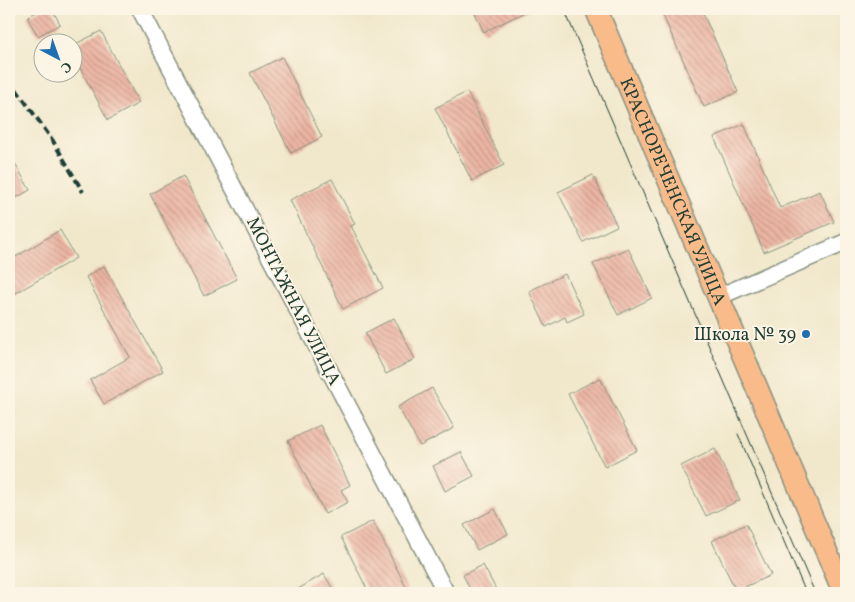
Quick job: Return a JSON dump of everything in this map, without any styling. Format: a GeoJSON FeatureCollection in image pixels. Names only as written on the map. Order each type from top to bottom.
{"type":"FeatureCollection","features":[{"type":"Feature","properties":{"kind":"main road","name":"КРАСНОРЕЧЕНСКАЯ УЛИЦА"},"geometry":{"type":"LineString","coordinates":[[596,9],[844,593]]}},
{"type":"Feature","properties":{"kind":"street","name":"МОНТАЖНАЯ УЛИЦА"},"geometry":{"type":"LineString","coordinates":[[140,9],[446,593]]}},
{"type":"Feature","properties":{"kind":"street"},"geometry":{"type":"LineString","coordinates":[[718,297],[846,242]]}},
{"type":"Feature","properties":{"kind":"building"},"geometry":{"type":"Polygon","coordinates":[[[42,9],[52,9],[60,24],[45,32],[36,32],[27,17],[42,9]]]}},
{"type":"Feature","properties":{"kind":"building"},"geometry":{"type":"Polygon","coordinates":[[[473,9],[531,9],[484,32],[473,9]]]}},
{"type":"Feature","properties":{"kind":"building"},"geometry":{"type":"Polygon","coordinates":[[[660,9],[701,9],[738,92],[704,107],[660,9]]]}},
{"type":"Feature","properties":{"kind":"building"},"geometry":{"type":"Polygon","coordinates":[[[101,31],[139,103],[108,120],[82,72],[82,41],[101,31]]]}},
{"type":"Feature","properties":{"kind":"building"},"geometry":{"type":"Polygon","coordinates":[[[282,57],[322,137],[291,153],[250,73],[282,57]]]}},
{"type":"Feature","properties":{"kind":"building"},"geometry":{"type":"Polygon","coordinates":[[[467,92],[504,165],[472,181],[435,108],[467,92]]]}},
{"type":"Feature","properties":{"kind":"building"},"geometry":{"type":"Polygon","coordinates":[[[744,124],[780,208],[820,191],[834,222],[764,252],[714,137],[744,124]]]}},
{"type":"Feature","properties":{"kind":"building"},"geometry":{"type":"Polygon","coordinates":[[[9,153],[30,190],[9,202],[9,153]]]}},
{"type":"Feature","properties":{"kind":"building"},"geometry":{"type":"Polygon","coordinates":[[[593,175],[617,226],[583,242],[558,192],[593,175]]]}},
{"type":"Feature","properties":{"kind":"building"},"geometry":{"type":"Polygon","coordinates":[[[183,176],[237,279],[204,296],[150,194],[183,176]]]}},
{"type":"Feature","properties":{"kind":"building"},"geometry":{"type":"Polygon","coordinates":[[[332,179],[355,224],[351,226],[383,288],[343,309],[290,200],[332,179]]]}},
{"type":"Feature","properties":{"kind":"building"},"geometry":{"type":"Polygon","coordinates":[[[60,230],[76,258],[9,297],[9,261],[60,230]]]}},
{"type":"Feature","properties":{"kind":"building"},"geometry":{"type":"Polygon","coordinates":[[[628,248],[652,298],[618,315],[593,264],[628,248]]]}},
{"type":"Feature","properties":{"kind":"building"},"geometry":{"type":"Polygon","coordinates":[[[104,266],[163,371],[104,404],[90,380],[130,357],[86,277],[104,266]]]}},
{"type":"Feature","properties":{"kind":"building"},"geometry":{"type":"Polygon","coordinates":[[[565,274],[584,314],[567,322],[565,317],[546,327],[529,291],[565,274]]]}},
{"type":"Feature","properties":{"kind":"building"},"geometry":{"type":"Polygon","coordinates":[[[394,318],[415,359],[386,374],[365,333],[394,318]]]}},
{"type":"Feature","properties":{"kind":"building"},"geometry":{"type":"Polygon","coordinates":[[[600,378],[637,450],[605,467],[568,394],[600,378]]]}},
{"type":"Feature","properties":{"kind":"building"},"geometry":{"type":"Polygon","coordinates":[[[432,388],[454,428],[420,446],[398,407],[432,388]]]}},
{"type":"Feature","properties":{"kind":"building"},"geometry":{"type":"Polygon","coordinates":[[[320,425],[350,485],[341,490],[348,502],[325,514],[288,441],[320,425]]]}},
{"type":"Feature","properties":{"kind":"building"},"geometry":{"type":"Polygon","coordinates":[[[715,449],[740,500],[706,516],[681,466],[715,449]]]}},
{"type":"Feature","properties":{"kind":"building"},"geometry":{"type":"Polygon","coordinates":[[[461,452],[474,476],[445,491],[433,466],[461,452]]]}},
{"type":"Feature","properties":{"kind":"building"},"geometry":{"type":"Polygon","coordinates":[[[495,509],[508,534],[477,550],[464,525],[495,509]]]}},
{"type":"Feature","properties":{"kind":"building"},"geometry":{"type":"Polygon","coordinates":[[[373,521],[409,593],[369,593],[341,537],[373,521]]]}},
{"type":"Feature","properties":{"kind":"building"},"geometry":{"type":"Polygon","coordinates":[[[746,524],[771,575],[736,591],[712,541],[746,524]]]}},
{"type":"Feature","properties":{"kind":"building"},"geometry":{"type":"Polygon","coordinates":[[[483,565],[498,593],[472,593],[463,575],[483,565]]]}},
{"type":"Feature","properties":{"kind":"building"},"geometry":{"type":"Polygon","coordinates":[[[324,574],[335,593],[291,593],[324,574]]]}},
{"type":"Feature","properties":{"kind":"tram line"},"geometry":{"type":"LineString","coordinates":[[564,9],[815,593]]}},
{"type":"Feature","properties":{"kind":"tram line"},"geometry":{"type":"LineString","coordinates":[[738,434],[806,593]]}},
{"type":"Feature","properties":{"kind":"railway"},"geometry":{"type":"LineString","coordinates":[[9,79],[53,141],[83,192]]}},
{"type":"Feature","properties":{"kind":"place","name":"Школа № 39"},"geometry":{"type":"Point","coordinates":[806,334]}}]}
